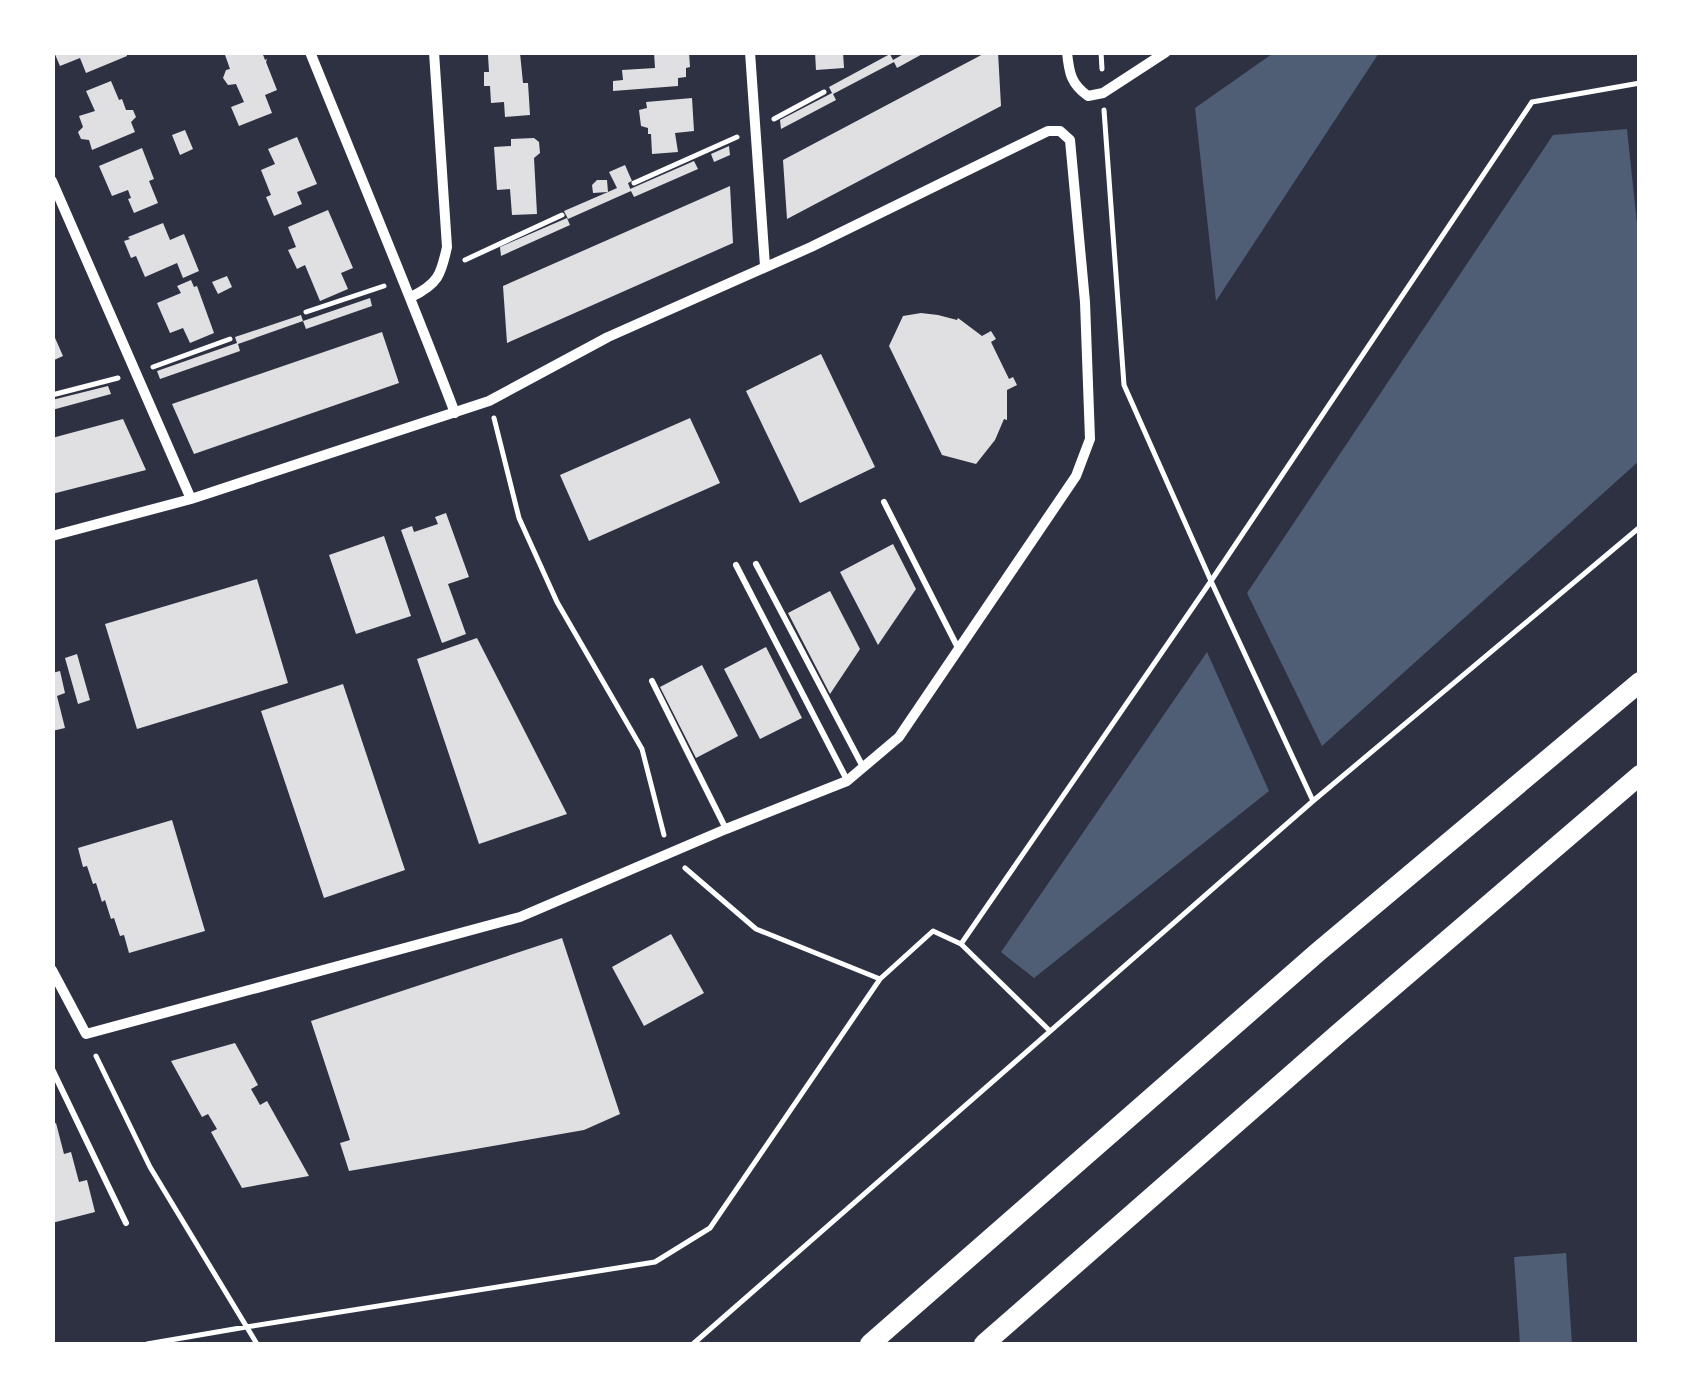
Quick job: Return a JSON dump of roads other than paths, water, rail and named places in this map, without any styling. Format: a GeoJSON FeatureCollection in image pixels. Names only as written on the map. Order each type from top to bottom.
{"type":"FeatureCollection","features":[{"type":"Feature","properties":{"kind":"highway"},"geometry":{"type":"LineString","coordinates":[[870,1344],[1318,952],[1640,682]]}},
{"type":"Feature","properties":{"kind":"highway"},"geometry":{"type":"LineString","coordinates":[[984,1344],[1640,775]]}},
{"type":"Feature","properties":{"kind":"street"},"geometry":{"type":"LineString","coordinates":[[310,52],[455,413]]}},
{"type":"Feature","properties":{"kind":"street"},"geometry":{"type":"LineString","coordinates":[[411,297],[431,287],[442,270],[447,246],[434,52]]}},
{"type":"Feature","properties":{"kind":"street"},"geometry":{"type":"LineString","coordinates":[[750,52],[765,266]]}},
{"type":"Feature","properties":{"kind":"street"},"geometry":{"type":"LineString","coordinates":[[1067,52],[1076,88],[1088,96],[1103,93],[1166,52]]}},
{"type":"Feature","properties":{"kind":"street"},"geometry":{"type":"LineString","coordinates":[[52,536],[191,499],[490,401],[608,337],[811,247],[1048,131],[1060,131],[1070,140],[1084,302],[1090,439],[1076,476],[899,737],[864,768],[847,781],[520,917],[86,1034],[52,970]]}},
{"type":"Feature","properties":{"kind":"street"},"geometry":{"type":"LineString","coordinates":[[52,182],[191,499]]}},
{"type":"Feature","properties":{"kind":"lane"},"geometry":{"type":"LineString","coordinates":[[884,502],[959,649]]}},
{"type":"Feature","properties":{"kind":"lane"},"geometry":{"type":"LineString","coordinates":[[756,564],[864,768]]}},
{"type":"Feature","properties":{"kind":"lane"},"geometry":{"type":"LineString","coordinates":[[736,565],[847,781]]}},
{"type":"Feature","properties":{"kind":"lane"},"geometry":{"type":"LineString","coordinates":[[652,681],[726,829]]}},
{"type":"Feature","properties":{"kind":"lane"},"geometry":{"type":"LineString","coordinates":[[52,1070],[126,1223]]}},
{"type":"Feature","properties":{"kind":"water"},"geometry":{"type":"Polygon","coordinates":[[[1275,52],[1379,53],[1216,301],[1195,108],[1275,52]]]}},
{"type":"Feature","properties":{"kind":"water"},"geometry":{"type":"Polygon","coordinates":[[[1627,129],[1640,252],[1639,461],[1322,746],[1247,593],[1553,135],[1627,129]]]}},
{"type":"Feature","properties":{"kind":"water"},"geometry":{"type":"Polygon","coordinates":[[[1207,652],[1269,791],[1034,978],[1001,952],[1207,652]]]}},
{"type":"Feature","properties":{"kind":"water"},"geometry":{"type":"Polygon","coordinates":[[[1566,1253],[1572,1344],[1520,1344],[1514,1257],[1566,1253]]]}}]}
